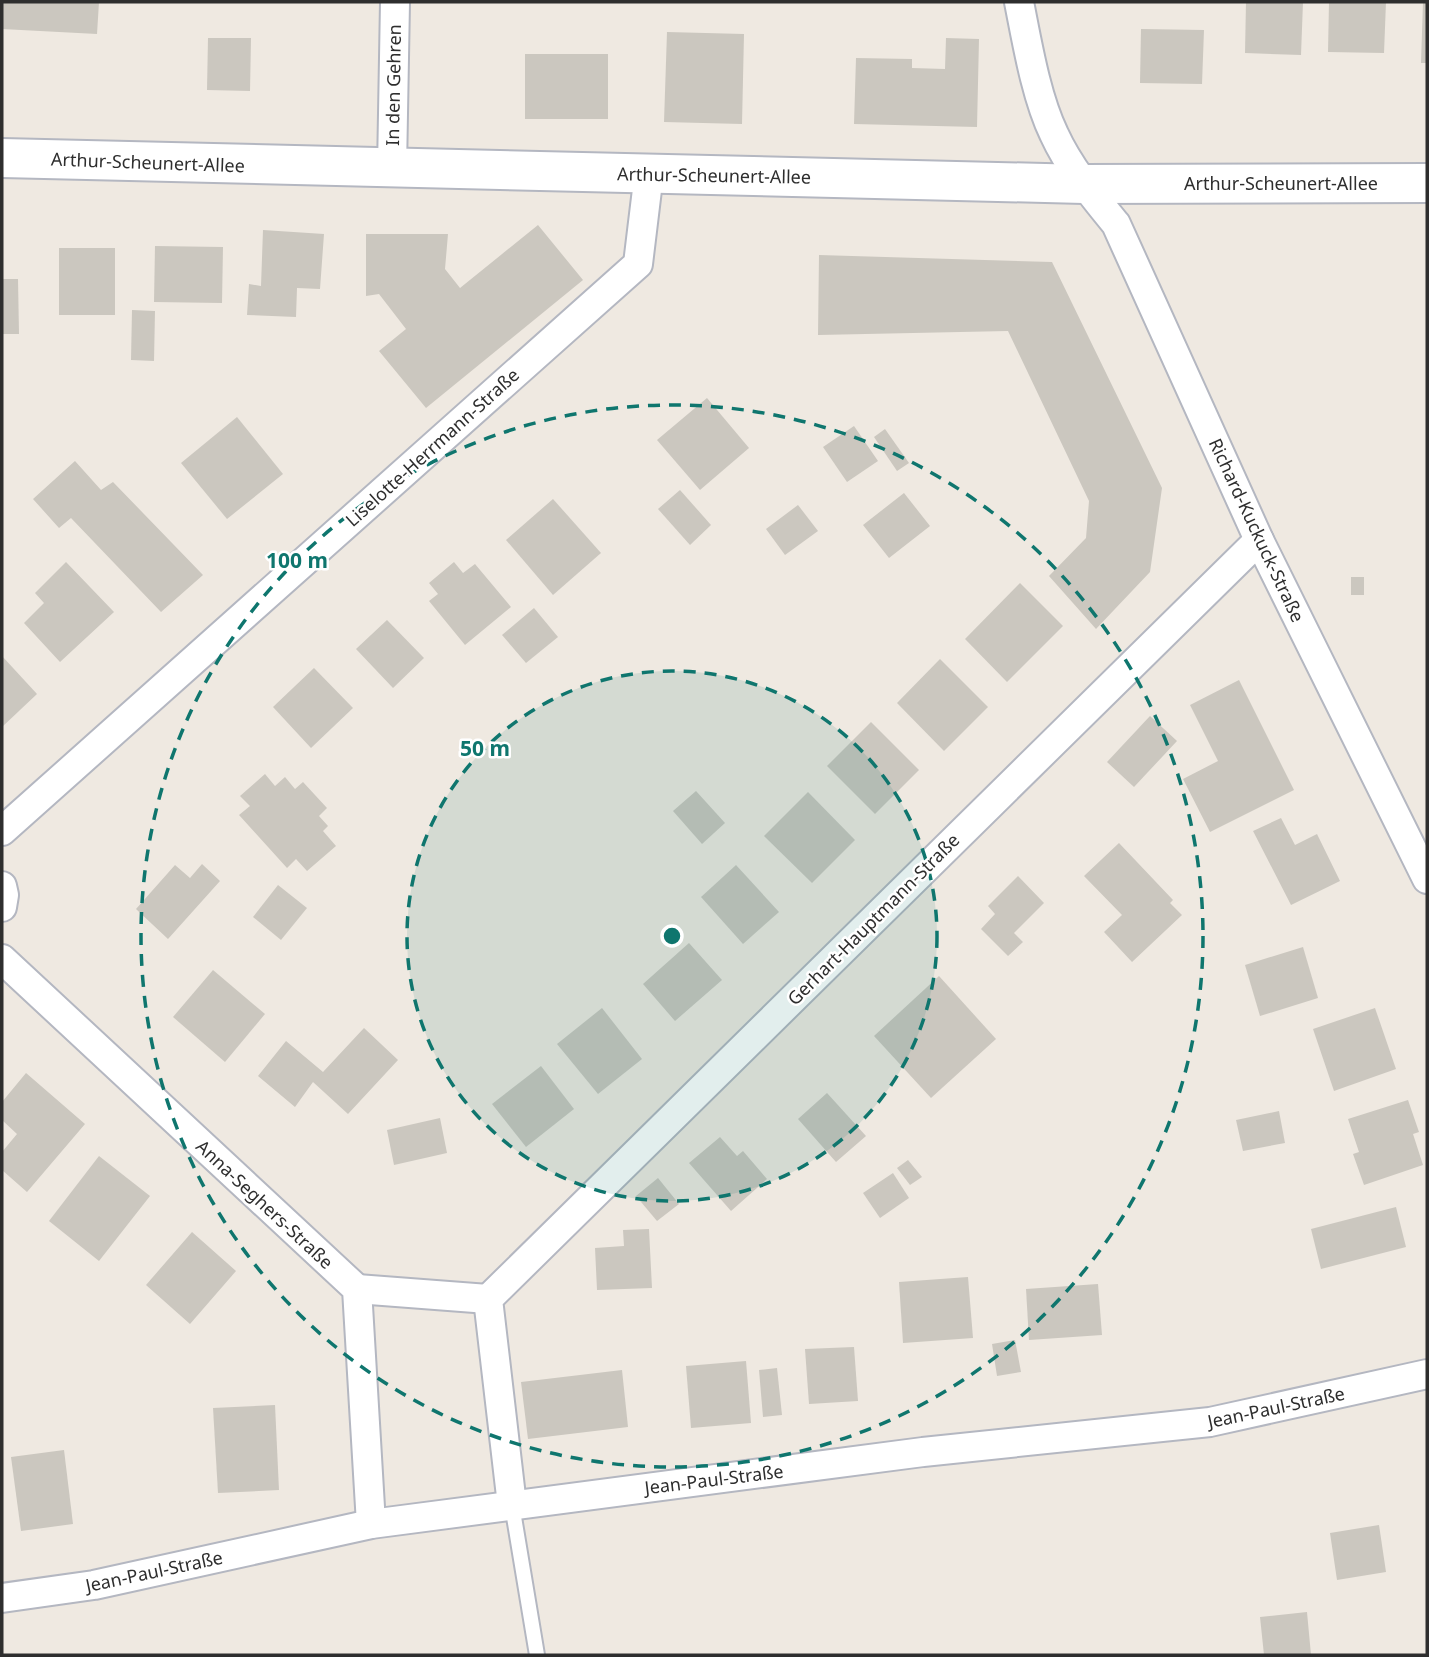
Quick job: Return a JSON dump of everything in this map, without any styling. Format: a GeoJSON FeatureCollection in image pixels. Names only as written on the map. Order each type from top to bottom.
{"type":"FeatureCollection","features":[{"type":"Feature","properties":{"kind":"main road","name":"Arthur-Scheunert-Allee"},"geometry":{"type":"LineString","coordinates":[[2,158],[1084,184],[1427,183]]}},
{"type":"Feature","properties":{"kind":"street","name":"In den Gehren"},"geometry":{"type":"LineString","coordinates":[[392,169],[395,2]]}},
{"type":"Feature","properties":{"kind":"street","name":"Richard-Kuckuck-Straße"},"geometry":{"type":"LineString","coordinates":[[1019,2],[1031,63],[1053,134],[1084,184],[1121,233],[1259,540],[1427,879]]}},
{"type":"Feature","properties":{"kind":"street","name":"Liselotte-Herrmann-Straße"},"geometry":{"type":"LineString","coordinates":[[2,831],[638,264],[649,173]]}},
{"type":"Feature","properties":{"kind":"street","name":"Gerhart-Hauptmann-Straße"},"geometry":{"type":"LineString","coordinates":[[488,1299],[1259,540]]}},
{"type":"Feature","properties":{"kind":"street"},"geometry":{"type":"LineString","coordinates":[[2,886],[2,907]]}},
{"type":"Feature","properties":{"kind":"street","name":"Anna-Seghers-Straße"},"geometry":{"type":"LineString","coordinates":[[2,959],[357,1289]]}},
{"type":"Feature","properties":{"kind":"street"},"geometry":{"type":"LineString","coordinates":[[371,1524],[357,1289],[488,1299],[513,1505]]}},
{"type":"Feature","properties":{"kind":"street","name":"Jean-Paul-Straße"},"geometry":{"type":"LineString","coordinates":[[2,1598],[94,1584],[371,1524],[923,1452],[1210,1422],[1427,1374]]}},
{"type":"Feature","properties":{"kind":"lane"},"geometry":{"type":"LineString","coordinates":[[513,1505],[537,1655]]}},
{"type":"Feature","properties":{"kind":"building"},"geometry":{"type":"Polygon","coordinates":[[[2,2],[99,2],[97,34],[2,29],[2,2]]]}},
{"type":"Feature","properties":{"kind":"building"},"geometry":{"type":"Polygon","coordinates":[[[1246,2],[1303,2],[1301,55],[1245,53],[1246,2]]]}},
{"type":"Feature","properties":{"kind":"building"},"geometry":{"type":"Polygon","coordinates":[[[1329,2],[1386,2],[1384,53],[1328,52],[1329,2]]]}},
{"type":"Feature","properties":{"kind":"building"},"geometry":{"type":"Polygon","coordinates":[[[1423,2],[1427,2],[1427,63],[1421,63],[1423,2]]]}},
{"type":"Feature","properties":{"kind":"building"},"geometry":{"type":"Polygon","coordinates":[[[1141,29],[1204,30],[1202,84],[1140,83],[1141,29]]]}},
{"type":"Feature","properties":{"kind":"building"},"geometry":{"type":"Polygon","coordinates":[[[667,32],[744,34],[742,124],[664,122],[667,32]]]}},
{"type":"Feature","properties":{"kind":"building"},"geometry":{"type":"Polygon","coordinates":[[[208,38],[251,38],[250,91],[207,90],[208,38]]]}},
{"type":"Feature","properties":{"kind":"building"},"geometry":{"type":"Polygon","coordinates":[[[946,38],[979,39],[977,127],[854,124],[856,58],[912,59],[912,68],[945,69],[946,38]]]}},
{"type":"Feature","properties":{"kind":"building"},"geometry":{"type":"Polygon","coordinates":[[[525,54],[608,54],[608,119],[525,119],[525,54]]]}},
{"type":"Feature","properties":{"kind":"building"},"geometry":{"type":"Polygon","coordinates":[[[538,225],[583,280],[426,408],[379,351],[406,329],[379,294],[366,296],[366,234],[448,234],[445,269],[460,288],[538,225]]]}},
{"type":"Feature","properties":{"kind":"building"},"geometry":{"type":"Polygon","coordinates":[[[263,230],[324,234],[320,289],[297,288],[296,317],[247,315],[249,284],[261,286],[263,230]]]}},
{"type":"Feature","properties":{"kind":"building"},"geometry":{"type":"Polygon","coordinates":[[[155,246],[223,247],[222,303],[154,302],[155,246]]]}},
{"type":"Feature","properties":{"kind":"building"},"geometry":{"type":"Polygon","coordinates":[[[59,248],[115,248],[115,315],[59,315],[59,248]]]}},
{"type":"Feature","properties":{"kind":"building"},"geometry":{"type":"Polygon","coordinates":[[[819,255],[1052,262],[1162,488],[1150,572],[1096,629],[1049,576],[1086,538],[1089,501],[1008,331],[818,335],[819,255]]]}},
{"type":"Feature","properties":{"kind":"building"},"geometry":{"type":"Polygon","coordinates":[[[2,279],[18,279],[19,334],[2,334],[2,279]]]}},
{"type":"Feature","properties":{"kind":"building"},"geometry":{"type":"Polygon","coordinates":[[[132,310],[155,311],[154,361],[131,360],[132,310]]]}},
{"type":"Feature","properties":{"kind":"building"},"geometry":{"type":"Polygon","coordinates":[[[707,398],[749,448],[700,490],[657,440],[707,398]]]}},
{"type":"Feature","properties":{"kind":"building"},"geometry":{"type":"Polygon","coordinates":[[[237,417],[283,474],[227,519],[181,463],[237,417]]]}},
{"type":"Feature","properties":{"kind":"building"},"geometry":{"type":"Polygon","coordinates":[[[854,426],[878,461],[847,482],[823,447],[854,426]]]}},
{"type":"Feature","properties":{"kind":"building"},"geometry":{"type":"Polygon","coordinates":[[[885,429],[909,463],[897,471],[874,437],[885,429]]]}},
{"type":"Feature","properties":{"kind":"building"},"geometry":{"type":"Polygon","coordinates":[[[75,461],[101,490],[113,482],[203,575],[161,612],[71,518],[59,528],[33,499],[75,461]]]}},
{"type":"Feature","properties":{"kind":"building"},"geometry":{"type":"Polygon","coordinates":[[[680,490],[711,525],[690,545],[658,509],[680,490]]]}},
{"type":"Feature","properties":{"kind":"building"},"geometry":{"type":"Polygon","coordinates":[[[904,493],[930,526],[889,558],[863,525],[904,493]]]}},
{"type":"Feature","properties":{"kind":"building"},"geometry":{"type":"Polygon","coordinates":[[[553,499],[601,553],[553,595],[506,540],[553,499]]]}},
{"type":"Feature","properties":{"kind":"building"},"geometry":{"type":"Polygon","coordinates":[[[798,505],[818,531],[785,555],[766,529],[798,505]]]}},
{"type":"Feature","properties":{"kind":"building"},"geometry":{"type":"Polygon","coordinates":[[[66,562],[114,612],[60,662],[24,623],[44,603],[35,593],[66,562]]]}},
{"type":"Feature","properties":{"kind":"building"},"geometry":{"type":"Polygon","coordinates":[[[454,562],[463,573],[475,564],[511,607],[465,645],[429,601],[438,594],[429,583],[454,562]]]}},
{"type":"Feature","properties":{"kind":"building"},"geometry":{"type":"Polygon","coordinates":[[[1351,577],[1364,577],[1364,595],[1351,595],[1351,577]]]}},
{"type":"Feature","properties":{"kind":"building"},"geometry":{"type":"Polygon","coordinates":[[[1020,583],[1063,626],[1007,682],[965,639],[1020,583]]]}},
{"type":"Feature","properties":{"kind":"building"},"geometry":{"type":"Polygon","coordinates":[[[534,608],[558,637],[526,663],[502,635],[534,608]]]}},
{"type":"Feature","properties":{"kind":"building"},"geometry":{"type":"Polygon","coordinates":[[[387,620],[424,658],[393,688],[356,649],[387,620]]]}},
{"type":"Feature","properties":{"kind":"building"},"geometry":{"type":"Polygon","coordinates":[[[2,656],[37,694],[2,727],[2,656]]]}},
{"type":"Feature","properties":{"kind":"building"},"geometry":{"type":"Polygon","coordinates":[[[940,659],[988,707],[944,751],[897,703],[940,659]]]}},
{"type":"Feature","properties":{"kind":"building"},"geometry":{"type":"Polygon","coordinates":[[[314,668],[353,708],[311,748],[273,707],[314,668]]]}},
{"type":"Feature","properties":{"kind":"building"},"geometry":{"type":"Polygon","coordinates":[[[1239,680],[1294,790],[1210,832],[1183,779],[1218,761],[1190,705],[1239,680]]]}},
{"type":"Feature","properties":{"kind":"building"},"geometry":{"type":"Polygon","coordinates":[[[1150,716],[1177,741],[1134,787],[1107,762],[1150,716]]]}},
{"type":"Feature","properties":{"kind":"building"},"geometry":{"type":"Polygon","coordinates":[[[871,722],[919,770],[875,814],[827,766],[871,722]]]}},
{"type":"Feature","properties":{"kind":"building"},"geometry":{"type":"Polygon","coordinates":[[[265,774],[275,786],[285,777],[295,789],[303,782],[327,808],[319,816],[328,826],[323,831],[336,846],[307,871],[296,859],[287,868],[239,815],[250,806],[240,796],[265,774]]]}},
{"type":"Feature","properties":{"kind":"building"},"geometry":{"type":"Polygon","coordinates":[[[696,791],[725,823],[702,844],[673,811],[696,791]]]}},
{"type":"Feature","properties":{"kind":"building"},"geometry":{"type":"Polygon","coordinates":[[[808,792],[855,840],[812,883],[764,836],[808,792]]]}},
{"type":"Feature","properties":{"kind":"building"},"geometry":{"type":"Polygon","coordinates":[[[1281,818],[1295,845],[1317,834],[1340,881],[1291,905],[1253,831],[1281,818]]]}},
{"type":"Feature","properties":{"kind":"building"},"geometry":{"type":"Polygon","coordinates":[[[1119,843],[1173,900],[1170,903],[1182,915],[1132,962],[1104,932],[1122,915],[1084,876],[1119,843]]]}},
{"type":"Feature","properties":{"kind":"building"},"geometry":{"type":"Polygon","coordinates":[[[202,864],[220,881],[168,939],[136,909],[175,865],[190,878],[202,864]]]}},
{"type":"Feature","properties":{"kind":"building"},"geometry":{"type":"Polygon","coordinates":[[[736,865],[779,912],[743,944],[701,897],[736,865]]]}},
{"type":"Feature","properties":{"kind":"building"},"geometry":{"type":"Polygon","coordinates":[[[1018,876],[1044,903],[1014,933],[1023,942],[1008,956],[981,929],[995,914],[988,906],[1018,876]]]}},
{"type":"Feature","properties":{"kind":"building"},"geometry":{"type":"Polygon","coordinates":[[[278,885],[307,908],[281,940],[253,917],[278,885]]]}},
{"type":"Feature","properties":{"kind":"building"},"geometry":{"type":"Polygon","coordinates":[[[689,943],[722,980],[675,1021],[643,984],[689,943]]]}},
{"type":"Feature","properties":{"kind":"building"},"geometry":{"type":"Polygon","coordinates":[[[1303,947],[1318,998],[1260,1016],[1245,965],[1303,947]]]}},
{"type":"Feature","properties":{"kind":"building"},"geometry":{"type":"Polygon","coordinates":[[[213,970],[265,1014],[225,1062],[173,1017],[213,970]]]}},
{"type":"Feature","properties":{"kind":"building"},"geometry":{"type":"Polygon","coordinates":[[[939,976],[996,1039],[931,1098],[874,1036],[939,976]]]}},
{"type":"Feature","properties":{"kind":"building"},"geometry":{"type":"Polygon","coordinates":[[[602,1008],[642,1059],[598,1094],[557,1044],[602,1008]]]}},
{"type":"Feature","properties":{"kind":"building"},"geometry":{"type":"Polygon","coordinates":[[[1375,1008],[1396,1069],[1334,1091],[1313,1029],[1375,1008]]]}},
{"type":"Feature","properties":{"kind":"building"},"geometry":{"type":"Polygon","coordinates":[[[364,1028],[398,1060],[348,1114],[313,1082],[295,1107],[258,1076],[286,1041],[323,1072],[364,1028]]]}},
{"type":"Feature","properties":{"kind":"building"},"geometry":{"type":"Polygon","coordinates":[[[541,1066],[574,1109],[526,1147],[492,1104],[541,1066]]]}},
{"type":"Feature","properties":{"kind":"building"},"geometry":{"type":"Polygon","coordinates":[[[26,1073],[85,1124],[27,1192],[2,1170],[2,1152],[17,1134],[2,1120],[2,1102],[26,1073]]]}},
{"type":"Feature","properties":{"kind":"building"},"geometry":{"type":"Polygon","coordinates":[[[827,1093],[866,1136],[836,1162],[798,1119],[827,1093]]]}},
{"type":"Feature","properties":{"kind":"building"},"geometry":{"type":"Polygon","coordinates":[[[1408,1100],[1419,1132],[1413,1134],[1423,1165],[1364,1185],[1353,1154],[1359,1152],[1348,1119],[1408,1100]]]}},
{"type":"Feature","properties":{"kind":"building"},"geometry":{"type":"Polygon","coordinates":[[[1279,1111],[1285,1143],[1243,1151],[1236,1120],[1279,1111]]]}},
{"type":"Feature","properties":{"kind":"building"},"geometry":{"type":"Polygon","coordinates":[[[440,1118],[447,1153],[394,1165],[387,1130],[440,1118]]]}},
{"type":"Feature","properties":{"kind":"building"},"geometry":{"type":"Polygon","coordinates":[[[720,1137],[737,1156],[743,1151],[767,1179],[731,1211],[689,1163],[720,1137]]]}},
{"type":"Feature","properties":{"kind":"building"},"geometry":{"type":"Polygon","coordinates":[[[99,1156],[150,1196],[99,1261],[49,1221],[99,1156]]]}},
{"type":"Feature","properties":{"kind":"building"},"geometry":{"type":"Polygon","coordinates":[[[908,1160],[922,1177],[910,1185],[897,1168],[908,1160]]]}},
{"type":"Feature","properties":{"kind":"building"},"geometry":{"type":"Polygon","coordinates":[[[893,1173],[909,1198],[880,1218],[863,1193],[893,1173]]]}},
{"type":"Feature","properties":{"kind":"building"},"geometry":{"type":"Polygon","coordinates":[[[658,1178],[679,1204],[657,1221],[636,1196],[658,1178]]]}},
{"type":"Feature","properties":{"kind":"building"},"geometry":{"type":"Polygon","coordinates":[[[1396,1207],[1406,1247],[1321,1269],[1311,1229],[1396,1207]]]}},
{"type":"Feature","properties":{"kind":"building"},"geometry":{"type":"Polygon","coordinates":[[[649,1229],[652,1288],[597,1290],[595,1248],[624,1246],[623,1230],[649,1229]]]}},
{"type":"Feature","properties":{"kind":"building"},"geometry":{"type":"Polygon","coordinates":[[[192,1232],[236,1271],[190,1324],[146,1285],[192,1232]]]}},
{"type":"Feature","properties":{"kind":"building"},"geometry":{"type":"Polygon","coordinates":[[[968,1277],[973,1338],[903,1343],[899,1282],[968,1277]]]}},
{"type":"Feature","properties":{"kind":"building"},"geometry":{"type":"Polygon","coordinates":[[[1098,1284],[1102,1335],[1029,1340],[1026,1289],[1098,1284]]]}},
{"type":"Feature","properties":{"kind":"building"},"geometry":{"type":"Polygon","coordinates":[[[1015,1340],[1021,1372],[997,1376],[992,1344],[1015,1340]]]}},
{"type":"Feature","properties":{"kind":"building"},"geometry":{"type":"Polygon","coordinates":[[[854,1347],[858,1401],[809,1404],[805,1349],[854,1347]]]}},
{"type":"Feature","properties":{"kind":"building"},"geometry":{"type":"Polygon","coordinates":[[[746,1361],[751,1423],[691,1428],[686,1366],[746,1361]]]}},
{"type":"Feature","properties":{"kind":"building"},"geometry":{"type":"Polygon","coordinates":[[[777,1368],[782,1415],[763,1417],[759,1370],[777,1368]]]}},
{"type":"Feature","properties":{"kind":"building"},"geometry":{"type":"Polygon","coordinates":[[[622,1370],[628,1427],[528,1439],[521,1382],[622,1370]]]}},
{"type":"Feature","properties":{"kind":"building"},"geometry":{"type":"Polygon","coordinates":[[[275,1405],[279,1490],[218,1493],[213,1408],[275,1405]]]}},
{"type":"Feature","properties":{"kind":"building"},"geometry":{"type":"Polygon","coordinates":[[[64,1450],[73,1524],[21,1531],[11,1457],[64,1450]]]}},
{"type":"Feature","properties":{"kind":"building"},"geometry":{"type":"Polygon","coordinates":[[[1379,1525],[1386,1572],[1337,1580],[1330,1533],[1379,1525]]]}},
{"type":"Feature","properties":{"kind":"building"},"geometry":{"type":"Polygon","coordinates":[[[1307,1612],[1311,1655],[1264,1655],[1260,1617],[1307,1612]]]}}]}
